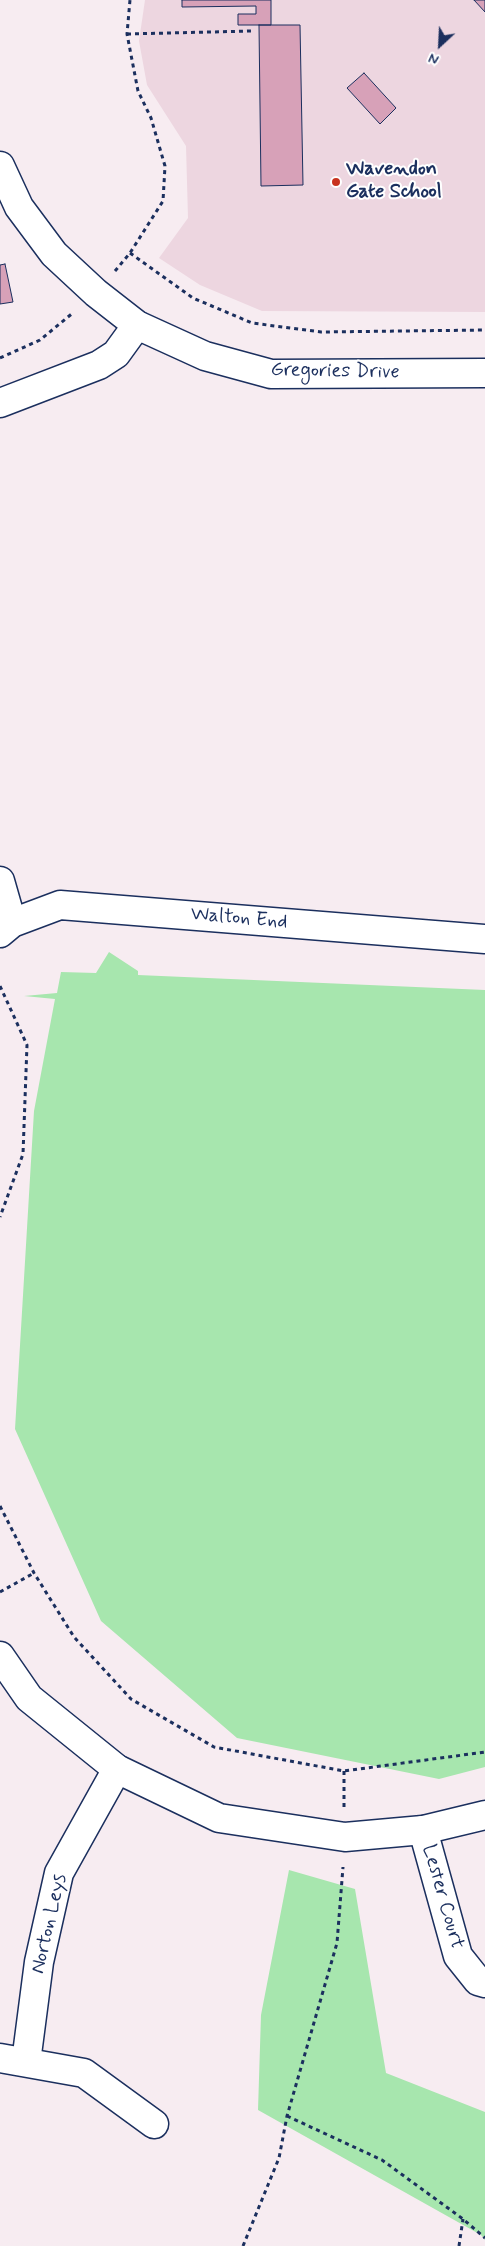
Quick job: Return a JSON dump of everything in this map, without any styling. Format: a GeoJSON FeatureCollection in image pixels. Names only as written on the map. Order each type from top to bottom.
{"type":"FeatureCollection","features":[{"type":"Feature","properties":{"kind":"street","name":"Gregories Drive"},"geometry":{"type":"LineString","coordinates":[[0,166],[19,208],[54,254],[96,293],[137,325],[205,356],[271,374],[485,372]]}},
{"type":"Feature","properties":{"kind":"street"},"geometry":{"type":"LineString","coordinates":[[0,403],[99,365],[116,354],[137,325]]}},
{"type":"Feature","properties":{"kind":"street"},"geometry":{"type":"LineString","coordinates":[[0,881],[6,928]]}},
{"type":"Feature","properties":{"kind":"street","name":"Walton End"},"geometry":{"type":"LineString","coordinates":[[6,928],[60,905],[485,939]]}},
{"type":"Feature","properties":{"kind":"street"},"geometry":{"type":"LineString","coordinates":[[0,1656],[29,1698],[118,1769],[219,1818],[345,1837],[423,1830],[485,1815]]}},
{"type":"Feature","properties":{"kind":"street","name":"Norton Leys"},"geometry":{"type":"LineString","coordinates":[[118,1769],[59,1873],[39,1962],[13,2060],[84,2073],[154,2124]]}},
{"type":"Feature","properties":{"kind":"street","name":"Lester Court"},"geometry":{"type":"LineString","coordinates":[[423,1830],[458,1956],[478,1981],[485,1984]]}},
{"type":"Feature","properties":{"kind":"path"},"geometry":{"type":"LineString","coordinates":[[130,0],[128,34],[138,90],[151,118],[166,166],[163,201],[130,252],[193,298],[252,323],[321,332],[485,330]]}},
{"type":"Feature","properties":{"kind":"path"},"geometry":{"type":"LineString","coordinates":[[128,34],[252,31]]}},
{"type":"Feature","properties":{"kind":"path"},"geometry":{"type":"LineString","coordinates":[[0,986],[27,1045],[24,1154],[0,1217]]}},
{"type":"Feature","properties":{"kind":"path"},"geometry":{"type":"LineString","coordinates":[[0,1506],[34,1573],[74,1637],[131,1699],[214,1747],[344,1772],[485,1752]]}},
{"type":"Feature","properties":{"kind":"path"},"geometry":{"type":"LineString","coordinates":[[0,1592],[34,1573]]}},
{"type":"Feature","properties":{"kind":"path"},"geometry":{"type":"LineString","coordinates":[[243,2246],[279,2158],[287,2116],[337,1943],[345,1837],[344,1772]]}},
{"type":"Feature","properties":{"kind":"path"},"geometry":{"type":"LineString","coordinates":[[287,2116],[382,2160],[464,2219],[485,2238]]}},
{"type":"Feature","properties":{"kind":"path"},"geometry":{"type":"LineString","coordinates":[[459,2246],[464,2219]]}},
{"type":"Feature","properties":{"kind":"shaded area","name":"Wavendon Gate School"},"geometry":{"type":"Polygon","coordinates":[[[145,0],[485,0],[485,312],[262,311],[200,285],[159,258],[188,218],[186,146],[147,85],[139,41],[145,0]]]}},
{"type":"Feature","properties":{"kind":"green space"},"geometry":{"type":"Polygon","coordinates":[[[109,952],[138,971],[138,975],[485,990],[485,1767],[439,1779],[237,1738],[101,1621],[15,1429],[34,1111],[55,999],[24,996],[57,993],[61,972],[96,973],[109,952]]]}},
{"type":"Feature","properties":{"kind":"green space"},"geometry":{"type":"Polygon","coordinates":[[[289,1870],[355,1889],[386,2073],[485,2112],[485,2240],[481,2235],[258,2110],[261,2015],[289,1870]]]}},
{"type":"Feature","properties":{"kind":"building"},"geometry":{"type":"Polygon","coordinates":[[[182,0],[271,0],[271,25],[238,25],[238,14],[256,14],[256,6],[182,7],[182,0]]]}},
{"type":"Feature","properties":{"kind":"building"},"geometry":{"type":"Polygon","coordinates":[[[474,0],[485,0],[485,12],[474,0]]]}},
{"type":"Feature","properties":{"kind":"building"},"geometry":{"type":"Polygon","coordinates":[[[259,25],[300,25],[303,185],[261,186],[259,25]]]}},
{"type":"Feature","properties":{"kind":"building"},"geometry":{"type":"Polygon","coordinates":[[[364,73],[396,108],[380,124],[347,88],[364,73]]]}},
{"type":"Feature","properties":{"kind":"building"},"geometry":{"type":"Polygon","coordinates":[[[5,264],[13,302],[0,304],[0,265],[5,264]]]}},
{"type":"Feature","properties":{"kind":"place","name":"Wavendon Gate School"},"geometry":{"type":"Point","coordinates":[336,182]}}]}
